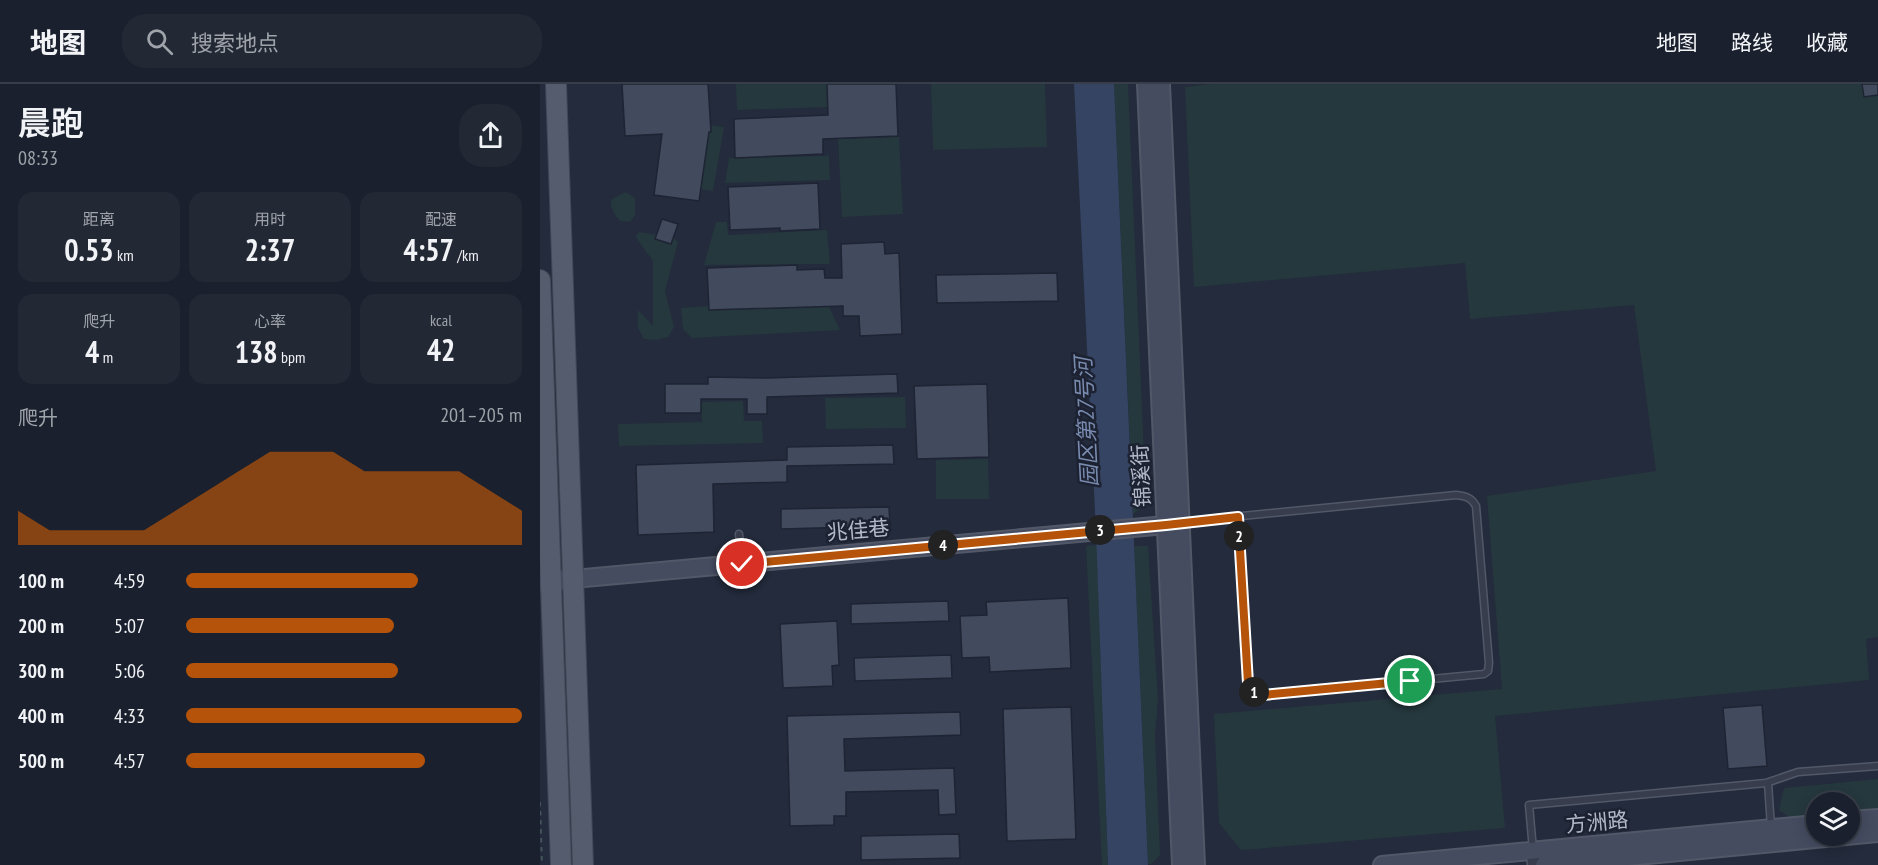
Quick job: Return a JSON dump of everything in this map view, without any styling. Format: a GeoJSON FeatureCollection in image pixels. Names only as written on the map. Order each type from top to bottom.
{"type":"FeatureCollection","features":[{"type":"Feature","properties":{"kind":"main road"},"geometry":{"type":"LineString","coordinates":[[556,84],[583,865]]}},
{"type":"Feature","properties":{"kind":"main road","name":"锦溪街"},"geometry":{"type":"LineString","coordinates":[[1146,84],[1196,865]]}},
{"type":"Feature","properties":{"kind":"main road","name":"锦溪街"},"geometry":{"type":"LineString","coordinates":[[1161,84],[1181,865]]}},
{"type":"Feature","properties":{"kind":"main road"},"geometry":{"type":"LineString","coordinates":[[540,280],[545,582],[561,865]]}},
{"type":"Feature","properties":{"kind":"main road","name":"兆佳巷"},"geometry":{"type":"LineString","coordinates":[[545,582],[1173,524]]}},
{"type":"Feature","properties":{"kind":"main road"},"geometry":{"type":"LineString","coordinates":[[1860,819],[1878,818]]}},
{"type":"Feature","properties":{"kind":"main road","name":"方洲路"},"geometry":{"type":"LineString","coordinates":[[1382,865],[1533,858],[1806,825]]}},
{"type":"Feature","properties":{"kind":"main road","name":"方洲路"},"geometry":{"type":"LineString","coordinates":[[1544,865],[1878,833]]}},
{"type":"Feature","properties":{"kind":"lane"},"geometry":{"type":"LineString","coordinates":[[1173,524],[1238,517],[1456,495],[1467,497],[1473,500],[1477,517],[1488,671],[1484,674],[1256,694],[1248,683],[1238,517]]}},
{"type":"Feature","properties":{"kind":"lane"},"geometry":{"type":"LineString","coordinates":[[740,534],[742,564]]}},
{"type":"Feature","properties":{"kind":"lane"},"geometry":{"type":"LineString","coordinates":[[1533,858],[1528,805],[1768,783],[1798,772],[1878,766]]}},
{"type":"Feature","properties":{"kind":"lane"},"geometry":{"type":"LineString","coordinates":[[1768,783],[1771,828]]}},
{"type":"Feature","properties":{"kind":"path"},"geometry":{"type":"LineString","coordinates":[[540,802],[542,865]]}},
{"type":"Feature","properties":{"kind":"green space"},"geometry":{"type":"Polygon","coordinates":[[[736,84],[827,84],[828,107],[737,110],[736,84]]]}},
{"type":"Feature","properties":{"kind":"green space"},"geometry":{"type":"Polygon","coordinates":[[[931,84],[1045,84],[1047,147],[933,150],[931,84]]]}},
{"type":"Feature","properties":{"kind":"green space"},"geometry":{"type":"Polygon","coordinates":[[[1114,84],[1128,84],[1146,501],[1133,514],[1114,84]]]}},
{"type":"Feature","properties":{"kind":"green space"},"geometry":{"type":"Polygon","coordinates":[[[1211,84],[1878,84],[1878,637],[1866,639],[1869,680],[1495,716],[1505,828],[1241,850],[1219,823],[1214,714],[1502,689],[1487,496],[1656,471],[1634,305],[1470,319],[1465,263],[1194,287],[1185,87],[1211,84]]]}},
{"type":"Feature","properties":{"kind":"green space"},"geometry":{"type":"Polygon","coordinates":[[[710,125],[724,127],[713,191],[700,189],[710,125]]]}},
{"type":"Feature","properties":{"kind":"green space"},"geometry":{"type":"Polygon","coordinates":[[[899,137],[903,214],[842,217],[838,139],[899,137]]]}},
{"type":"Feature","properties":{"kind":"green space"},"geometry":{"type":"Polygon","coordinates":[[[829,156],[830,180],[725,183],[729,158],[829,156]]]}},
{"type":"Feature","properties":{"kind":"green space"},"geometry":{"type":"Polygon","coordinates":[[[626,192],[635,198],[635,215],[630,222],[620,221],[611,205],[612,199],[626,192]]]}},
{"type":"Feature","properties":{"kind":"green space"},"geometry":{"type":"Polygon","coordinates":[[[716,222],[727,222],[728,235],[827,230],[830,264],[704,265],[716,222]]]}},
{"type":"Feature","properties":{"kind":"green space"},"geometry":{"type":"Polygon","coordinates":[[[640,232],[657,235],[656,239],[670,244],[673,237],[678,242],[665,291],[674,327],[668,337],[656,340],[644,339],[638,328],[638,310],[653,326],[653,261],[637,239],[636,235],[640,232]]]}},
{"type":"Feature","properties":{"kind":"green space"},"geometry":{"type":"Polygon","coordinates":[[[709,306],[710,310],[829,307],[840,330],[692,338],[683,329],[681,308],[709,306]]]}},
{"type":"Feature","properties":{"kind":"green space"},"geometry":{"type":"Polygon","coordinates":[[[905,397],[906,428],[826,429],[825,398],[905,397]]]}},
{"type":"Feature","properties":{"kind":"green space"},"geometry":{"type":"Polygon","coordinates":[[[743,401],[744,421],[762,421],[763,443],[619,446],[618,424],[702,422],[701,402],[743,401]]]}},
{"type":"Feature","properties":{"kind":"green space"},"geometry":{"type":"Polygon","coordinates":[[[988,459],[989,499],[936,499],[936,460],[988,459]]]}},
{"type":"Feature","properties":{"kind":"green space"},"geometry":{"type":"Polygon","coordinates":[[[1097,545],[1108,865],[1102,865],[1086,546],[1097,545]]]}},
{"type":"Feature","properties":{"kind":"green space"},"geometry":{"type":"Polygon","coordinates":[[[1134,546],[1148,546],[1158,699],[1155,735],[1160,855],[1151,864],[1148,864],[1134,546]]]}},
{"type":"Feature","properties":{"kind":"green space"},"geometry":{"type":"Polygon","coordinates":[[[1878,779],[1878,812],[1860,813],[1860,792],[1806,792],[1806,818],[1792,819],[1779,810],[1784,788],[1878,779]]]}},
{"type":"Feature","properties":{"kind":"water"},"geometry":{"type":"Polygon","coordinates":[[[1074,84],[1114,84],[1148,865],[1108,865],[1096,531],[1074,84]]]}},
{"type":"Feature","properties":{"kind":"building"},"geometry":{"type":"Polygon","coordinates":[[[622,84],[708,84],[711,132],[709,132],[699,201],[654,195],[662,134],[625,136],[622,84]]]}},
{"type":"Feature","properties":{"kind":"building"},"geometry":{"type":"Polygon","coordinates":[[[827,84],[896,84],[898,136],[823,139],[823,154],[735,158],[734,119],[828,115],[827,84]]]}},
{"type":"Feature","properties":{"kind":"building"},"geometry":{"type":"Polygon","coordinates":[[[1862,84],[1878,84],[1878,95],[1864,97],[1862,84]]]}},
{"type":"Feature","properties":{"kind":"building"},"geometry":{"type":"Polygon","coordinates":[[[818,183],[820,229],[730,230],[728,187],[818,183]]]}},
{"type":"Feature","properties":{"kind":"building"},"geometry":{"type":"Polygon","coordinates":[[[662,219],[678,224],[671,244],[655,239],[662,219]]]}},
{"type":"Feature","properties":{"kind":"building"},"geometry":{"type":"Polygon","coordinates":[[[884,242],[885,254],[899,253],[902,334],[860,336],[859,316],[843,316],[843,306],[709,310],[707,268],[797,265],[797,270],[824,269],[825,278],[842,278],[841,244],[884,242]]]}},
{"type":"Feature","properties":{"kind":"building"},"geometry":{"type":"Polygon","coordinates":[[[1057,273],[1058,301],[937,303],[936,275],[1057,273]]]}},
{"type":"Feature","properties":{"kind":"building"},"geometry":{"type":"Polygon","coordinates":[[[897,374],[898,393],[767,397],[767,414],[747,414],[747,399],[701,399],[701,413],[665,413],[665,384],[708,384],[708,377],[767,378],[897,374]]]}},
{"type":"Feature","properties":{"kind":"building"},"geometry":{"type":"Polygon","coordinates":[[[987,384],[989,457],[917,459],[914,386],[987,384]]]}},
{"type":"Feature","properties":{"kind":"building"},"geometry":{"type":"Polygon","coordinates":[[[893,445],[894,464],[787,466],[787,482],[713,484],[714,532],[638,535],[636,465],[787,460],[787,447],[893,445]]]}},
{"type":"Feature","properties":{"kind":"building"},"geometry":{"type":"Polygon","coordinates":[[[889,507],[890,526],[781,529],[781,509],[889,507]]]}},
{"type":"Feature","properties":{"kind":"building"},"geometry":{"type":"Polygon","coordinates":[[[1068,598],[1071,668],[990,672],[989,657],[962,658],[960,616],[987,615],[986,602],[1068,598]]]}},
{"type":"Feature","properties":{"kind":"building"},"geometry":{"type":"Polygon","coordinates":[[[948,601],[949,621],[851,624],[851,604],[948,601]]]}},
{"type":"Feature","properties":{"kind":"building"},"geometry":{"type":"Polygon","coordinates":[[[837,621],[839,665],[832,666],[833,686],[783,688],[780,624],[837,621]]]}},
{"type":"Feature","properties":{"kind":"building"},"geometry":{"type":"Polygon","coordinates":[[[951,655],[952,678],[855,681],[854,658],[951,655]]]}},
{"type":"Feature","properties":{"kind":"building"},"geometry":{"type":"Polygon","coordinates":[[[1762,705],[1767,766],[1728,769],[1723,708],[1762,705]]]}},
{"type":"Feature","properties":{"kind":"building"},"geometry":{"type":"Polygon","coordinates":[[[1071,707],[1076,839],[1007,841],[1003,709],[1071,707]]]}},
{"type":"Feature","properties":{"kind":"building"},"geometry":{"type":"Polygon","coordinates":[[[960,712],[961,735],[844,739],[845,771],[954,768],[956,814],[939,815],[938,790],[846,792],[846,816],[834,816],[834,825],[790,826],[787,716],[960,712]]]}},
{"type":"Feature","properties":{"kind":"building"},"geometry":{"type":"Polygon","coordinates":[[[959,834],[960,858],[861,860],[861,836],[959,834]]]}},
{"type":"Feature","properties":{"kind":"route"},"geometry":{"type":"LineString","coordinates":[[742,564],[1238,517],[1248,683],[1251,690],[1263,695],[1410,681]]}},
{"type":"Feature","properties":{"kind":"water label","name":"园区第27号河"},"geometry":{"type":"Point","coordinates":[1086,422]}}]}
